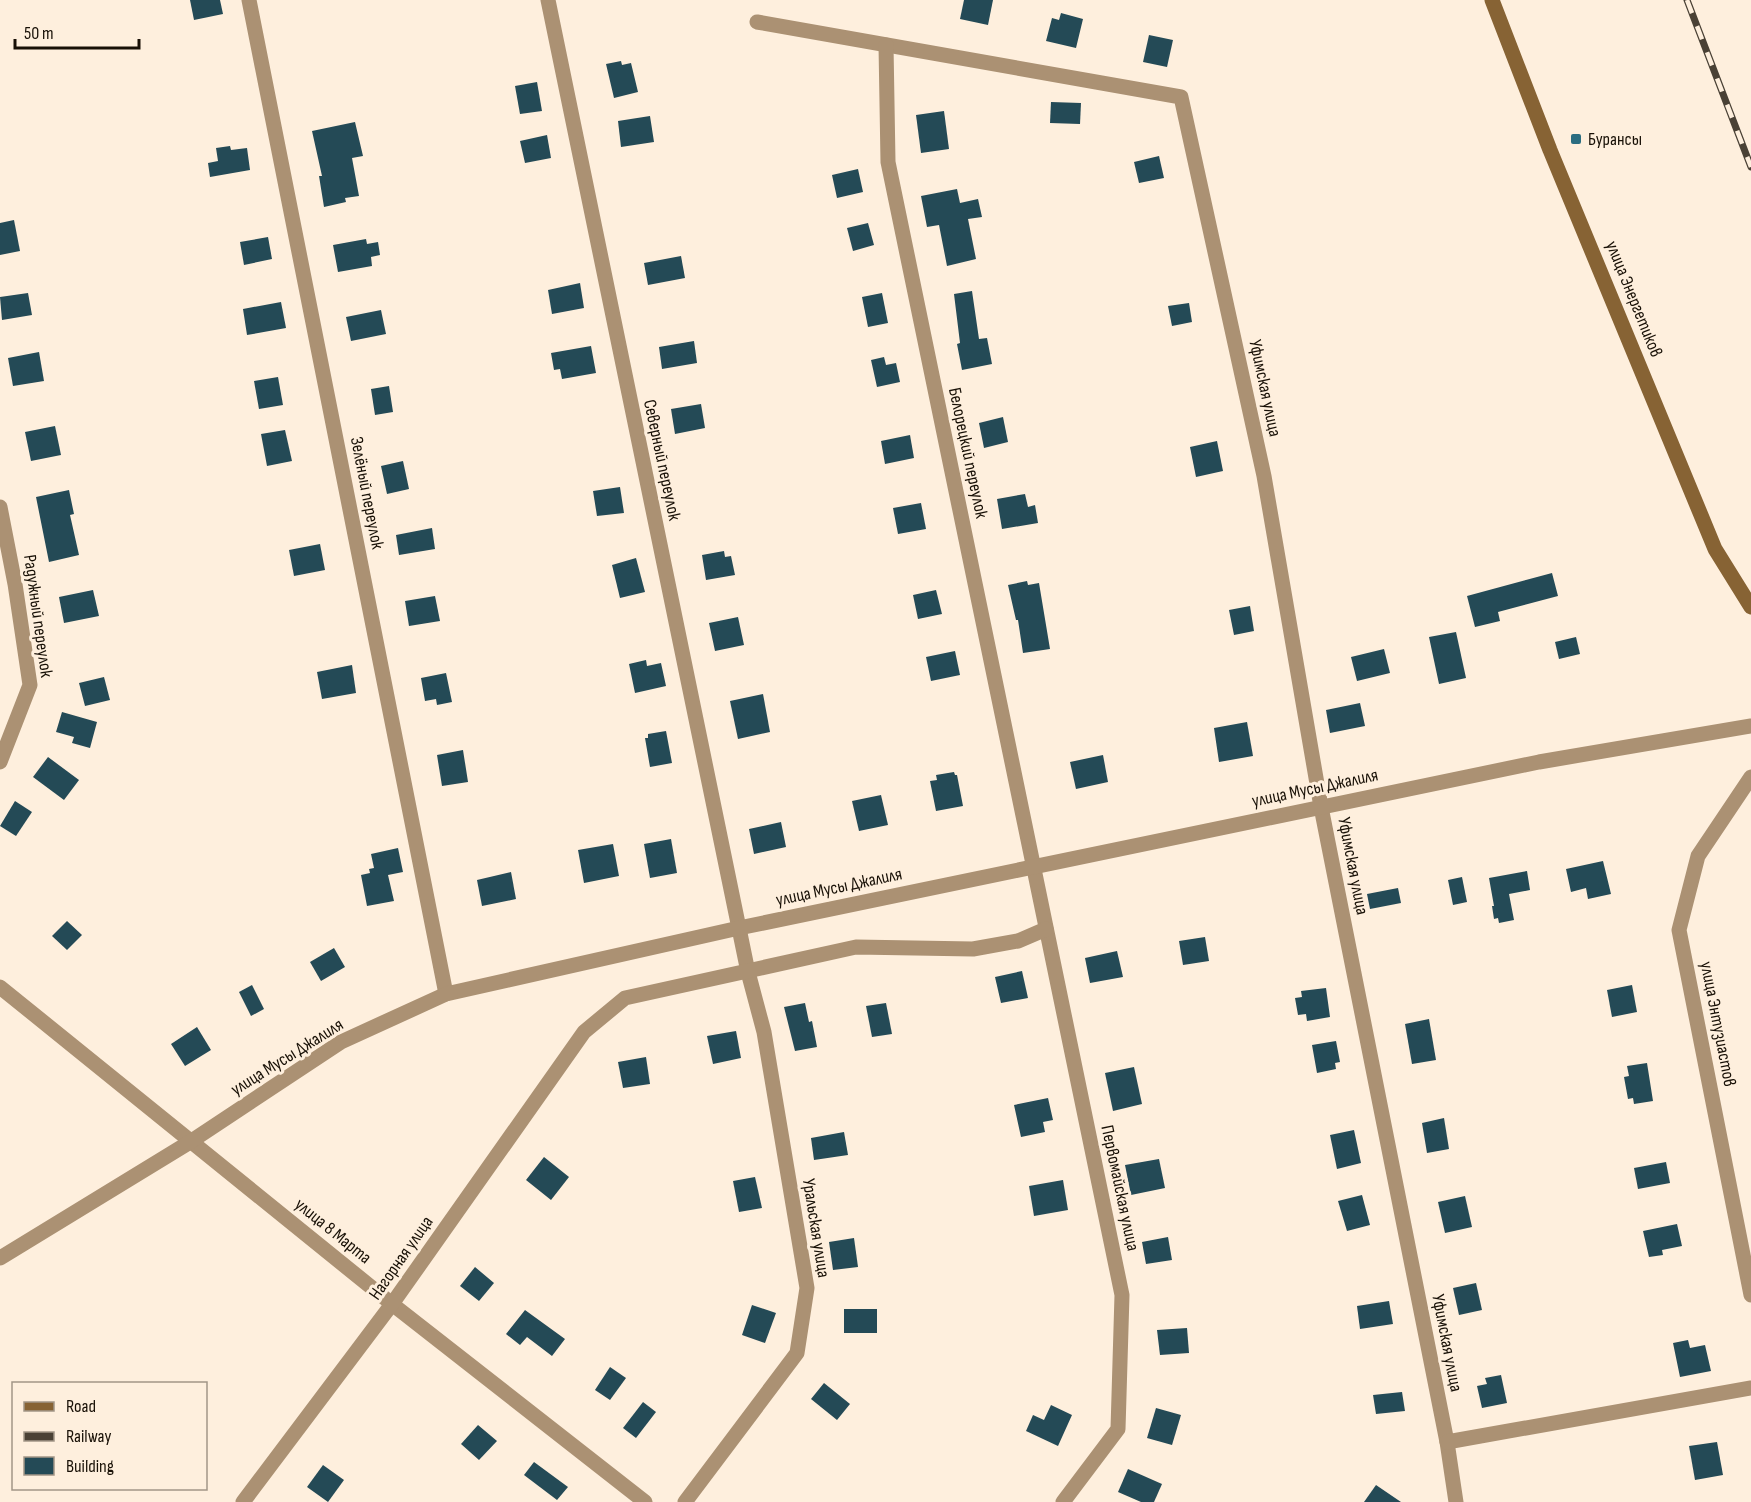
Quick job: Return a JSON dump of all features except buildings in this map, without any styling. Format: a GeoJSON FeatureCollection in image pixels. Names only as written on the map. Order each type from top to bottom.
{"type":"FeatureCollection","features":[{"type":"Feature","properties":{"kind":"main road","name":"улица Энергетиков"},"geometry":{"type":"LineString","coordinates":[[1492,0],[1550,150],[1715,549],[1751,607]]}},
{"type":"Feature","properties":{"kind":"street","name":"Зелёный переулок"},"geometry":{"type":"LineString","coordinates":[[249,0],[446,994]]}},
{"type":"Feature","properties":{"kind":"street","name":"Северный переулок"},"geometry":{"type":"LineString","coordinates":[[548,0],[739,928]]}},
{"type":"Feature","properties":{"kind":"street"},"geometry":{"type":"LineString","coordinates":[[757,22],[886,45]]}},
{"type":"Feature","properties":{"kind":"street","name":"Уфимская улица"},"geometry":{"type":"LineString","coordinates":[[886,45],[1181,97],[1264,476],[1321,807],[1447,1442],[1456,1502]]}},
{"type":"Feature","properties":{"kind":"street","name":"Белорецкий переулок"},"geometry":{"type":"LineString","coordinates":[[886,45],[888,162],[1033,867]]}},
{"type":"Feature","properties":{"kind":"street","name":"Радужный переулок"},"geometry":{"type":"LineString","coordinates":[[0,507],[15,584],[30,685],[0,762]]}},
{"type":"Feature","properties":{"kind":"street","name":"улица Мусы Джалиля"},"geometry":{"type":"LineString","coordinates":[[0,1258],[190,1142],[341,1042],[446,994],[739,928],[1539,762],[1751,726]]}},
{"type":"Feature","properties":{"kind":"street","name":"улица Энтузиастов"},"geometry":{"type":"LineString","coordinates":[[1751,777],[1698,856],[1679,930],[1751,1295]]}},
{"type":"Feature","properties":{"kind":"street","name":"Первомайская улица"},"geometry":{"type":"LineString","coordinates":[[1033,867],[1122,1295],[1118,1430],[1063,1502]]}},
{"type":"Feature","properties":{"kind":"street","name":"Уральская улица"},"geometry":{"type":"LineString","coordinates":[[686,1502],[797,1353],[807,1288],[764,1032],[747,972],[739,928]]}},
{"type":"Feature","properties":{"kind":"street","name":"Нагорная улица"},"geometry":{"type":"LineString","coordinates":[[243,1502],[392,1304],[584,1032],[625,998],[856,947],[973,949],[1018,941],[1046,929]]}},
{"type":"Feature","properties":{"kind":"street","name":"улица 8 Марта"},"geometry":{"type":"LineString","coordinates":[[0,987],[392,1304],[645,1502]]}},
{"type":"Feature","properties":{"kind":"street"},"geometry":{"type":"LineString","coordinates":[[1447,1442],[1751,1388]]}},
{"type":"Feature","properties":{"kind":"railway"},"geometry":{"type":"LineString","coordinates":[[1687,0],[1751,167]]}},
{"type":"Feature","properties":{"kind":"place","name":"Бурансы"},"geometry":{"type":"Point","coordinates":[1576,139]}}]}
